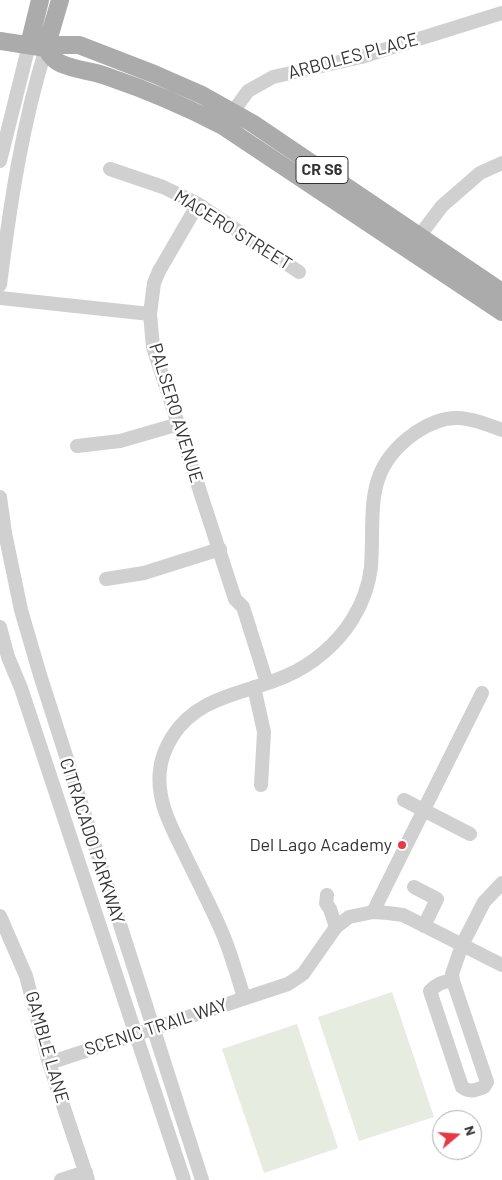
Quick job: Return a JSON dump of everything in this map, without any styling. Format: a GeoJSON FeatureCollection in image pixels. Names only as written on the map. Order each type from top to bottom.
{"type":"FeatureCollection","features":[{"type":"Feature","properties":{"kind":"main road"},"geometry":{"type":"LineString","coordinates":[[28,45],[40,0]]}},
{"type":"Feature","properties":{"kind":"main road"},"geometry":{"type":"LineString","coordinates":[[46,48],[60,0]]}},
{"type":"Feature","properties":{"kind":"main road","name":"CR S6"},"geometry":{"type":"LineString","coordinates":[[0,41],[46,48],[66,44],[94,50],[181,86],[414,243],[502,312]]}},
{"type":"Feature","properties":{"kind":"main road","name":"CR S6"},"geometry":{"type":"LineString","coordinates":[[414,243],[502,292]]}},
{"type":"Feature","properties":{"kind":"street","name":"ARBOLES PLACE"},"geometry":{"type":"LineString","coordinates":[[228,119],[248,91],[273,77],[361,57],[502,13]]}},
{"type":"Feature","properties":{"kind":"street"},"geometry":{"type":"LineString","coordinates":[[0,161],[28,45]]}},
{"type":"Feature","properties":{"kind":"street"},"geometry":{"type":"LineString","coordinates":[[0,285],[15,175],[38,74],[46,48]]}},
{"type":"Feature","properties":{"kind":"street"},"geometry":{"type":"LineString","coordinates":[[414,243],[442,206],[480,173],[502,162]]}},
{"type":"Feature","properties":{"kind":"street","name":"MACERO STREET"},"geometry":{"type":"LineString","coordinates":[[110,169],[163,187],[198,204],[299,272]]}},
{"type":"Feature","properties":{"kind":"street","name":"PALSERO AVENUE"},"geometry":{"type":"LineString","coordinates":[[198,204],[154,283],[150,314],[153,347],[236,599],[243,607],[261,685],[264,732],[262,785]]}},
{"type":"Feature","properties":{"kind":"street"},"geometry":{"type":"LineString","coordinates":[[0,298],[150,314]]}},
{"type":"Feature","properties":{"kind":"street"},"geometry":{"type":"LineString","coordinates":[[244,998],[224,937],[171,826],[161,800],[159,787],[160,770],[168,742],[185,720],[198,709],[210,702],[287,676],[314,660],[341,635],[352,619],[366,588],[370,568],[372,499],[380,474],[399,446],[428,426],[455,418],[472,419],[502,430]]}},
{"type":"Feature","properties":{"kind":"street"},"geometry":{"type":"LineString","coordinates":[[76,446],[120,442],[179,424]]}},
{"type":"Feature","properties":{"kind":"street","name":"CITRACADO PARKWAY"},"geometry":{"type":"LineString","coordinates":[[0,497],[5,533],[21,610],[152,1028],[202,1180]]}},
{"type":"Feature","properties":{"kind":"street"},"geometry":{"type":"LineString","coordinates":[[106,579],[144,573],[220,549]]}},
{"type":"Feature","properties":{"kind":"street","name":"CITRACADO PARKWAY"},"geometry":{"type":"LineString","coordinates":[[0,627],[8,657],[184,1180]]}},
{"type":"Feature","properties":{"kind":"street"},"geometry":{"type":"LineString","coordinates":[[373,912],[482,693]]}},
{"type":"Feature","properties":{"kind":"street"},"geometry":{"type":"LineString","coordinates":[[404,800],[470,834]]}},
{"type":"Feature","properties":{"kind":"street"},"geometry":{"type":"LineString","coordinates":[[453,981],[446,981],[436,985],[430,991],[462,1087],[473,1091],[484,1087],[487,1082],[452,974],[462,946],[484,902],[502,883]]}},
{"type":"Feature","properties":{"kind":"street"},"geometry":{"type":"LineString","coordinates":[[414,887],[437,899],[424,926]]}},
{"type":"Feature","properties":{"kind":"street"},"geometry":{"type":"LineString","coordinates":[[327,895],[326,903],[336,927],[349,917],[373,912],[403,915],[502,965]]}},
{"type":"Feature","properties":{"kind":"street","name":"GAMBLE LANE"},"geometry":{"type":"LineString","coordinates":[[0,916],[26,976],[50,1063],[87,1176]]}},
{"type":"Feature","properties":{"kind":"street","name":"SCENIC TRAIL WAY"},"geometry":{"type":"LineString","coordinates":[[50,1063],[288,984],[302,974],[336,927]]}},
{"type":"Feature","properties":{"kind":"street"},"geometry":{"type":"LineString","coordinates":[[61,1180],[87,1176]]}},
{"type":"Feature","properties":{"kind":"shaded area"},"geometry":{"type":"Polygon","coordinates":[[[392,992],[432,1111],[432,1118],[359,1141],[318,1017],[392,992]]]}},
{"type":"Feature","properties":{"kind":"shaded area"},"geometry":{"type":"Polygon","coordinates":[[[297,1024],[338,1148],[264,1173],[222,1049],[297,1024]]]}},
{"type":"Feature","properties":{"kind":"place","name":"Del Lago Academy"},"geometry":{"type":"Point","coordinates":[402,845]}}]}
